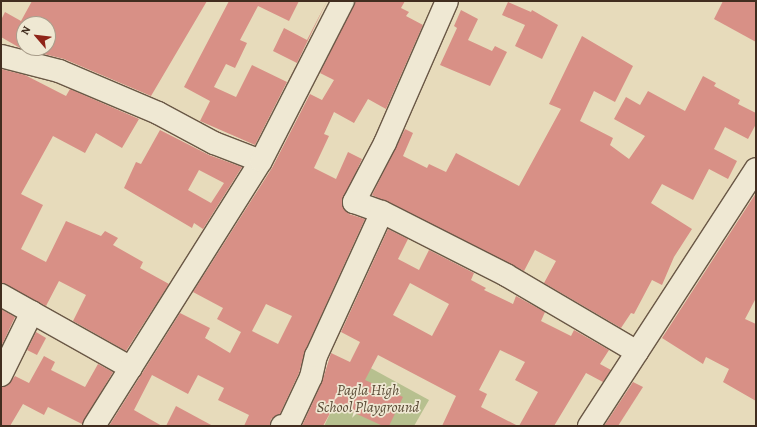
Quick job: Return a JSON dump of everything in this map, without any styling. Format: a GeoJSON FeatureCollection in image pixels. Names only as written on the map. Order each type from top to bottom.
{"type":"FeatureCollection","features":[{"type":"Feature","properties":{"kind":"street"},"geometry":{"type":"LineString","coordinates":[[94,426],[261,161],[343,1]]}},
{"type":"Feature","properties":{"kind":"street"},"geometry":{"type":"LineString","coordinates":[[447,1],[385,143],[354,202],[382,212],[506,275],[637,352]]}},
{"type":"Feature","properties":{"kind":"street"},"geometry":{"type":"LineString","coordinates":[[1,56],[59,71],[158,113],[214,143],[261,161]]}},
{"type":"Feature","properties":{"kind":"street"},"geometry":{"type":"LineString","coordinates":[[589,426],[756,169]]}},
{"type":"Feature","properties":{"kind":"street"},"geometry":{"type":"LineString","coordinates":[[282,426],[288,426],[311,378],[322,342],[382,212]]}},
{"type":"Feature","properties":{"kind":"street"},"geometry":{"type":"LineString","coordinates":[[1,295],[131,368]]}},
{"type":"Feature","properties":{"kind":"street"},"geometry":{"type":"LineString","coordinates":[[1,375],[32,312]]}},
{"type":"Feature","properties":{"kind":"green space","name":"Pagla High School Playground"},"geometry":{"type":"Polygon","coordinates":[[[356,360],[429,400],[414,426],[324,426],[356,360]]]}},
{"type":"Feature","properties":{"kind":"building"},"geometry":{"type":"Polygon","coordinates":[[[32,1],[207,1],[151,96],[64,59],[52,56],[56,56],[56,16],[24,16],[32,1]]]}},
{"type":"Feature","properties":{"kind":"building"},"geometry":{"type":"Polygon","coordinates":[[[229,1],[299,1],[289,21],[258,6],[240,40],[247,43],[235,68],[226,64],[214,87],[236,97],[252,65],[287,82],[255,145],[200,121],[210,101],[184,87],[229,1]]]}},
{"type":"Feature","properties":{"kind":"building"},"geometry":{"type":"Polygon","coordinates":[[[327,1],[297,63],[273,51],[284,28],[307,40],[327,1]]]}},
{"type":"Feature","properties":{"kind":"building"},"geometry":{"type":"Polygon","coordinates":[[[355,1],[405,1],[401,8],[409,12],[406,16],[423,25],[386,109],[368,99],[354,123],[334,112],[324,134],[329,136],[314,168],[336,179],[348,152],[362,159],[342,203],[349,214],[365,219],[305,351],[299,373],[280,414],[271,419],[270,426],[244,426],[249,415],[218,400],[224,388],[198,375],[188,394],[152,375],[134,410],[162,426],[109,426],[180,313],[210,328],[205,338],[230,353],[241,332],[217,319],[223,308],[193,292],[272,168],[310,94],[322,100],[334,80],[320,73],[355,1]],[[266,304],[252,331],[278,344],[292,316],[266,304]]]}},
{"type":"Feature","properties":{"kind":"building"},"geometry":{"type":"Polygon","coordinates":[[[723,1],[756,1],[756,42],[714,19],[723,1]]]}},
{"type":"Feature","properties":{"kind":"building"},"geometry":{"type":"Polygon","coordinates":[[[508,2],[531,12],[532,10],[558,25],[542,59],[515,46],[525,25],[502,15],[508,2]]]}},
{"type":"Feature","properties":{"kind":"building"},"geometry":{"type":"Polygon","coordinates":[[[461,10],[478,19],[468,40],[492,51],[495,46],[507,52],[490,86],[440,65],[457,28],[454,26],[461,10]]]}},
{"type":"Feature","properties":{"kind":"building"},"geometry":{"type":"Polygon","coordinates":[[[5,12],[16,18],[16,46],[1,37],[1,20],[5,12]]]}},
{"type":"Feature","properties":{"kind":"building"},"geometry":{"type":"Polygon","coordinates":[[[582,36],[633,66],[615,102],[594,91],[580,121],[613,138],[610,145],[629,159],[645,136],[614,119],[626,97],[640,105],[648,91],[685,111],[703,76],[716,83],[714,86],[740,100],[738,104],[756,113],[756,124],[748,139],[725,127],[714,149],[737,161],[728,179],[709,169],[693,200],[662,184],[651,203],[692,229],[674,257],[662,285],[652,280],[634,314],[631,313],[621,328],[544,283],[556,261],[535,250],[524,271],[372,195],[405,129],[413,133],[403,156],[427,168],[429,164],[446,172],[456,153],[519,186],[561,109],[549,104],[582,36]]]}},
{"type":"Feature","properties":{"kind":"building"},"geometry":{"type":"Polygon","coordinates":[[[1,69],[25,75],[66,96],[70,89],[139,119],[122,148],[96,133],[85,153],[53,136],[21,194],[43,205],[21,249],[46,262],[66,221],[101,236],[105,231],[118,238],[113,245],[143,262],[140,268],[169,284],[126,351],[73,321],[86,295],[59,281],[46,306],[1,283],[1,69]]]}},
{"type":"Feature","properties":{"kind":"building"},"geometry":{"type":"Polygon","coordinates":[[[160,130],[209,155],[242,167],[203,229],[194,223],[192,228],[124,188],[136,162],[141,164],[160,130]],[[199,170],[188,190],[211,203],[224,183],[199,170]]]}},
{"type":"Feature","properties":{"kind":"building"},"geometry":{"type":"Polygon","coordinates":[[[756,193],[756,298],[745,319],[756,324],[756,401],[723,382],[729,369],[706,357],[703,364],[662,338],[756,193]]]}},
{"type":"Feature","properties":{"kind":"building"},"geometry":{"type":"Polygon","coordinates":[[[388,229],[408,239],[398,259],[419,270],[429,250],[474,273],[471,280],[486,288],[484,290],[513,304],[516,296],[545,312],[541,321],[571,336],[574,330],[609,350],[600,364],[611,370],[603,382],[586,373],[554,426],[519,426],[538,392],[515,380],[525,362],[500,350],[479,390],[487,394],[481,407],[518,426],[442,426],[456,396],[378,355],[365,380],[403,397],[389,426],[383,426],[335,404],[323,426],[302,426],[322,382],[331,353],[350,362],[360,342],[341,332],[388,229]],[[410,283],[393,315],[432,336],[449,304],[410,283]]]}},
{"type":"Feature","properties":{"kind":"building"},"geometry":{"type":"Polygon","coordinates":[[[1,309],[15,317],[1,347],[1,309]]]}},
{"type":"Feature","properties":{"kind":"building"},"geometry":{"type":"Polygon","coordinates":[[[36,332],[46,338],[37,355],[27,350],[36,332]]]}},
{"type":"Feature","properties":{"kind":"building"},"geometry":{"type":"Polygon","coordinates":[[[44,356],[55,362],[51,370],[85,387],[98,364],[113,372],[82,424],[48,407],[44,415],[23,404],[10,426],[1,426],[1,387],[8,385],[15,376],[29,383],[44,356]]]}},
{"type":"Feature","properties":{"kind":"building"},"geometry":{"type":"Polygon","coordinates":[[[633,382],[643,387],[618,426],[604,426],[633,382]]]}},
{"type":"Feature","properties":{"kind":"building"},"geometry":{"type":"Polygon","coordinates":[[[176,406],[213,426],[166,426],[176,406]]]}}]}
